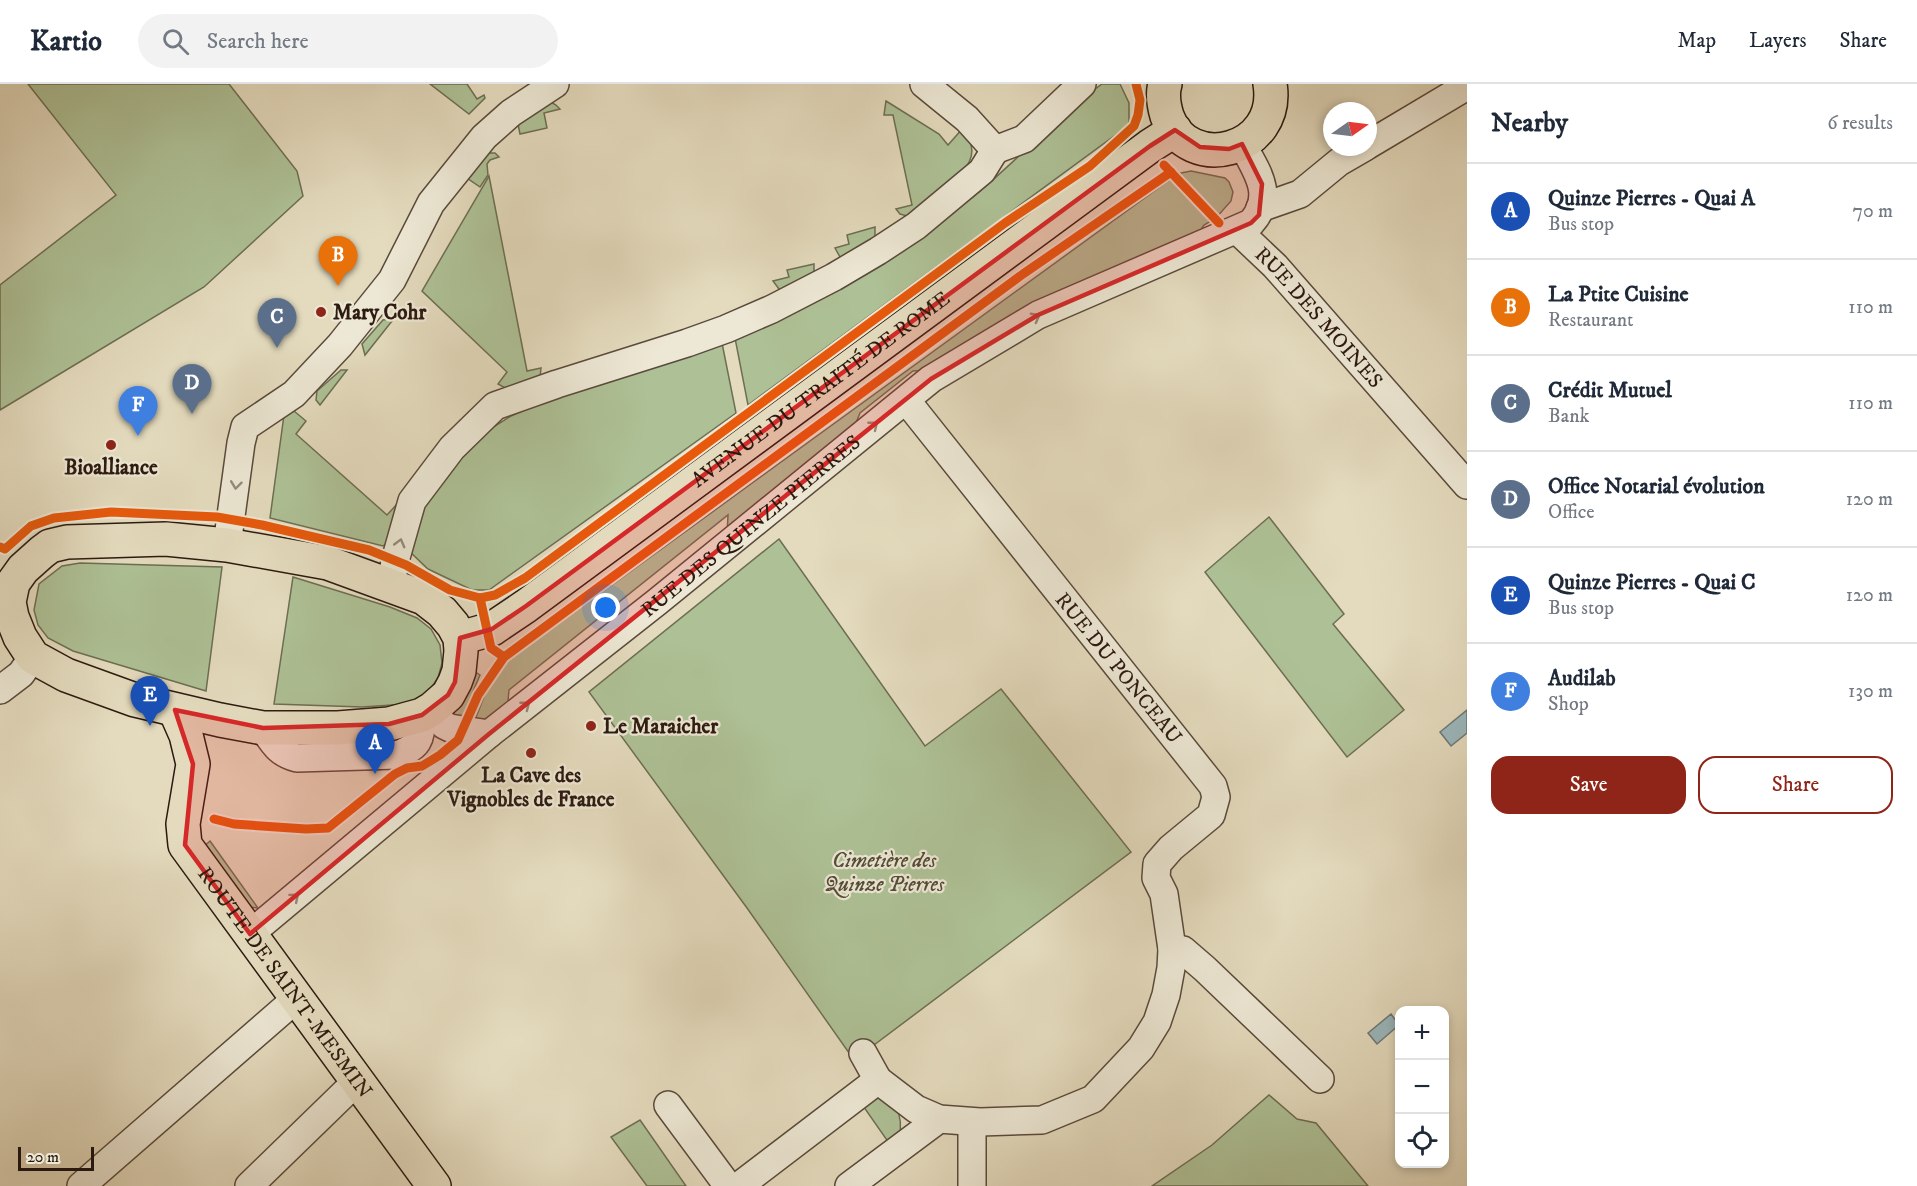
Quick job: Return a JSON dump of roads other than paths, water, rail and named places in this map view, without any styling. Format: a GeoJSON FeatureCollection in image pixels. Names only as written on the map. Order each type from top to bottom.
{"type":"FeatureCollection","features":[{"type":"Feature","properties":{"kind":"main road"},"geometry":{"type":"LineString","coordinates":[[1165,84],[1163,90],[1165,107],[1168,119],[1175,129],[1186,140],[1200,147],[1215,150],[1229,149],[1255,135],[1270,109],[1272,94],[1270,84]]}},
{"type":"Feature","properties":{"kind":"main road","name":"AVENUE DU TRAITÉ DE ROME"},"geometry":{"type":"LineString","coordinates":[[460,638],[492,629],[526,606],[1175,129]]}},
{"type":"Feature","properties":{"kind":"main road"},"geometry":{"type":"LineString","coordinates":[[166,539],[227,545],[328,563],[424,598],[442,612],[460,638],[460,661],[455,682],[448,695],[427,712],[389,724],[338,728],[263,728],[135,700],[66,675],[33,657],[20,637],[12,617],[7,580],[50,546],[67,542],[166,539]]}},
{"type":"Feature","properties":{"kind":"main road","name":"ROUTE DE SAINT-MESMIN"},"geometry":{"type":"LineString","coordinates":[[175,710],[186,735],[193,764],[183,824],[185,845],[434,1186]]}},
{"type":"Feature","properties":{"kind":"main road","name":"ROUTE DE SAINT-MESMIN"},"geometry":{"type":"LineString","coordinates":[[193,764],[215,732],[220,720]]}},
{"type":"Feature","properties":{"kind":"street"},"geometry":{"type":"LineString","coordinates":[[227,545],[245,427],[294,394],[340,345],[392,280],[431,203],[484,137],[511,113],[555,84]]}},
{"type":"Feature","properties":{"kind":"street"},"geometry":{"type":"LineString","coordinates":[[924,84],[967,119],[995,150]]}},
{"type":"Feature","properties":{"kind":"street"},"geometry":{"type":"LineString","coordinates":[[391,585],[395,561],[412,501],[452,448],[495,406],[726,329],[772,309],[834,277],[916,226],[982,171],[995,150],[1024,139],[1082,84]]}},
{"type":"Feature","properties":{"kind":"street"},"geometry":{"type":"LineString","coordinates":[[1377,139],[1467,86]]}},
{"type":"Feature","properties":{"kind":"street"},"geometry":{"type":"LineString","coordinates":[[1242,144],[1258,171],[1262,184],[1263,200],[1260,208]]}},
{"type":"Feature","properties":{"kind":"street"},"geometry":{"type":"LineString","coordinates":[[1260,208],[1300,194],[1349,156]]}},
{"type":"Feature","properties":{"kind":"street","name":"RUE DES MOINES"},"geometry":{"type":"LineString","coordinates":[[1260,208],[1259,215],[1251,223],[1232,232],[1275,266],[1467,485]]}},
{"type":"Feature","properties":{"kind":"street","name":"RUE DES QUINZE PIERRES"},"geometry":{"type":"LineString","coordinates":[[250,934],[489,734],[657,602],[931,379],[1038,315],[1232,232]]}},
{"type":"Feature","properties":{"kind":"street","name":"RUE DU PONCEAU"},"geometry":{"type":"LineString","coordinates":[[878,1080],[916,1109],[939,1119],[972,1122],[1042,1119],[1093,1099],[1140,1048],[1157,1022],[1166,995],[1172,949],[1164,894],[1156,878],[1157,864],[1171,848],[1211,816],[1216,797],[1213,786],[906,400]]}},
{"type":"Feature","properties":{"kind":"street"},"geometry":{"type":"LineString","coordinates":[[0,690],[21,674],[33,657]]}},
{"type":"Feature","properties":{"kind":"street"},"geometry":{"type":"LineString","coordinates":[[427,712],[450,728],[489,734]]}},
{"type":"Feature","properties":{"kind":"street"},"geometry":{"type":"LineString","coordinates":[[1172,949],[1182,950],[1205,969],[1320,1079]]}},
{"type":"Feature","properties":{"kind":"street"},"geometry":{"type":"LineString","coordinates":[[81,1186],[297,998]]}},
{"type":"Feature","properties":{"kind":"street"},"geometry":{"type":"LineString","coordinates":[[739,1186],[878,1080],[863,1053]]}},
{"type":"Feature","properties":{"kind":"street"},"geometry":{"type":"LineString","coordinates":[[249,1186],[356,1082]]}},
{"type":"Feature","properties":{"kind":"street"},"geometry":{"type":"LineString","coordinates":[[668,1105],[728,1186]]}},
{"type":"Feature","properties":{"kind":"street"},"geometry":{"type":"LineString","coordinates":[[849,1186],[939,1119]]}},
{"type":"Feature","properties":{"kind":"street"},"geometry":{"type":"LineString","coordinates":[[972,1122],[972,1186]]}},
{"type":"Feature","properties":{"kind":"water"},"geometry":{"type":"Polygon","coordinates":[[[1467,710],[1467,733],[1451,746],[1440,732],[1467,710]]]}},
{"type":"Feature","properties":{"kind":"water"},"geometry":{"type":"Polygon","coordinates":[[[1391,1014],[1395,1020],[1395,1028],[1377,1044],[1368,1033],[1391,1014]]]}},
{"type":"Feature","properties":{"kind":"place","name":"La Ptite Cuisine"},"geometry":{"type":"Point","coordinates":[338,286]}},
{"type":"Feature","properties":{"kind":"place","name":"Mary Cohr"},"geometry":{"type":"Point","coordinates":[321,312]}},
{"type":"Feature","properties":{"kind":"place","name":"Crédit Mutuel"},"geometry":{"type":"Point","coordinates":[277,348]}},
{"type":"Feature","properties":{"kind":"place","name":"Office Notarial évolution"},"geometry":{"type":"Point","coordinates":[192,414]}},
{"type":"Feature","properties":{"kind":"place","name":"Audilab"},"geometry":{"type":"Point","coordinates":[138,436]}},
{"type":"Feature","properties":{"kind":"place","name":"Bioalliance"},"geometry":{"type":"Point","coordinates":[111,445]}},
{"type":"Feature","properties":{"kind":"place","name":"Quinze Pierres - Quai C"},"geometry":{"type":"Point","coordinates":[150,726]}},
{"type":"Feature","properties":{"kind":"place","name":"Le Maraicher"},"geometry":{"type":"Point","coordinates":[591,726]}},
{"type":"Feature","properties":{"kind":"place","name":"La Cave des Vignobles de France"},"geometry":{"type":"Point","coordinates":[531,753]}},
{"type":"Feature","properties":{"kind":"place","name":"Quinze Pierres - Quai A"},"geometry":{"type":"Point","coordinates":[375,774]}},
{"type":"Feature","properties":{"kind":"park label","name":"Cimetière des Quinze Pierres"},"geometry":{"type":"Point","coordinates":[884,872]}}]}
